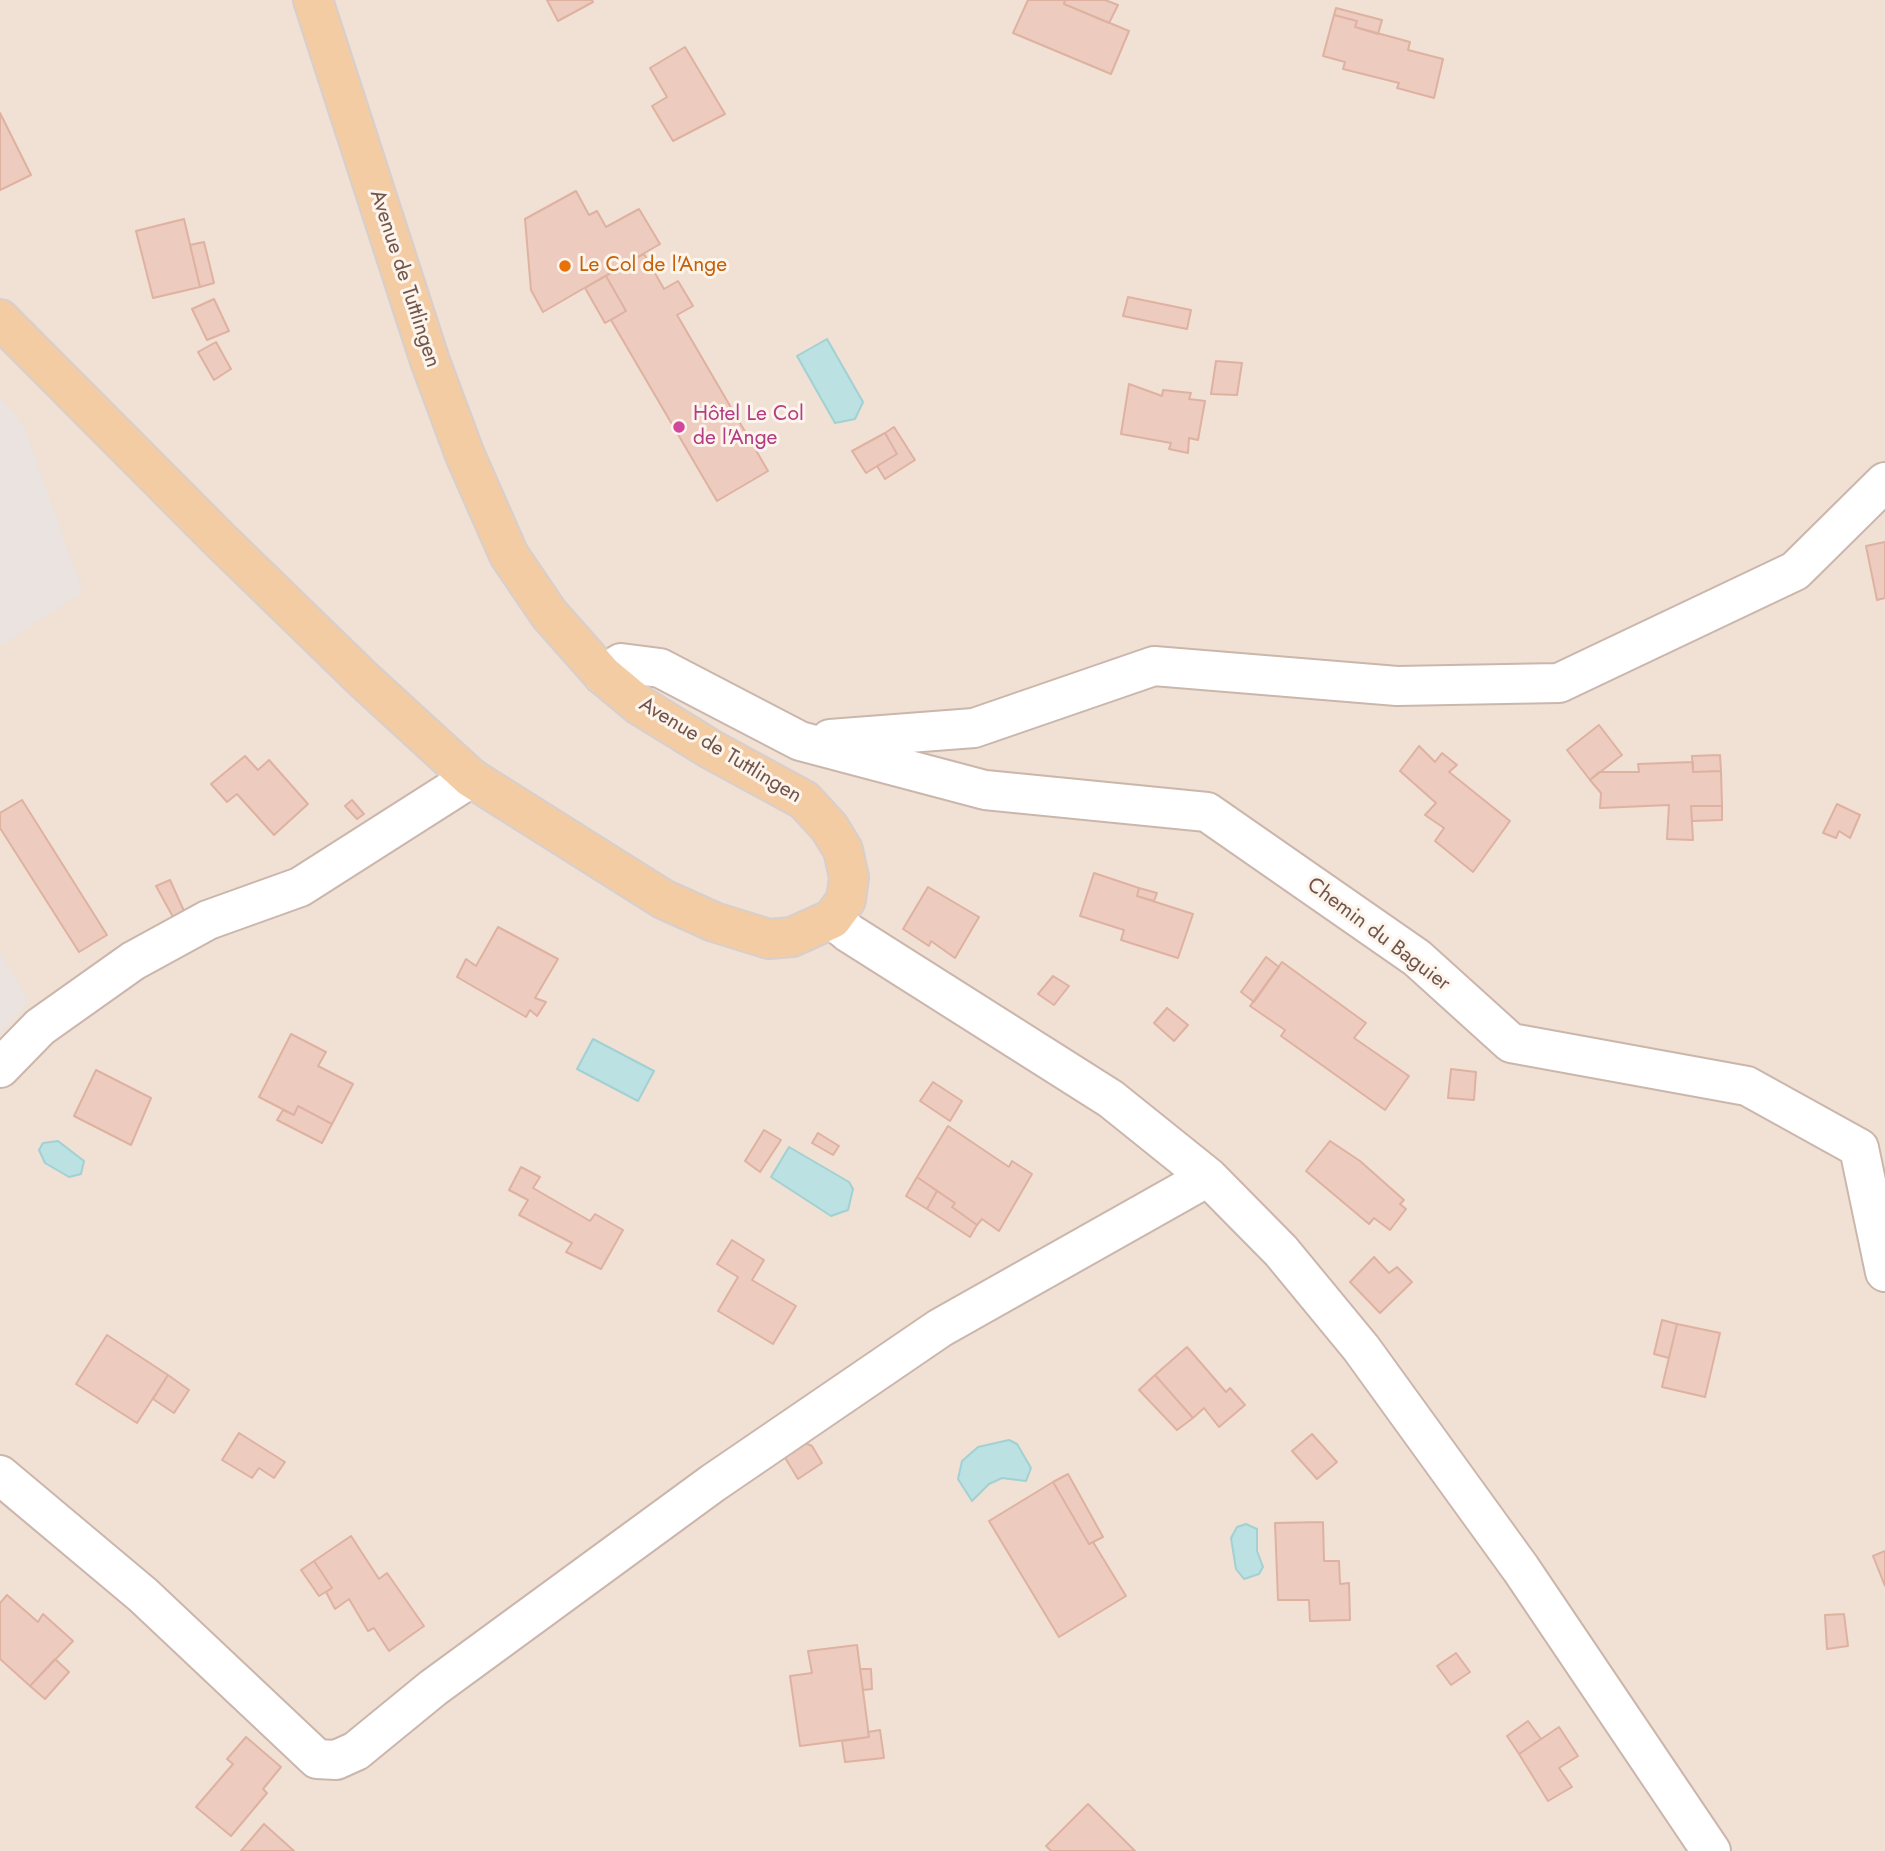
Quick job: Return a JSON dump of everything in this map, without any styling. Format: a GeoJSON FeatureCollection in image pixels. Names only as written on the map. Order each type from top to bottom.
{"type":"FeatureCollection","features":[{"type":"Feature","properties":{"kind":"main road","name":"Avenue de Tuttlingen"},"geometry":{"type":"LineString","coordinates":[[313,0],[430,360],[465,456],[509,555],[549,614],[603,675],[639,705],[804,800],[830,827],[843,850],[849,877],[846,900],[832,919]]}},
{"type":"Feature","properties":{"kind":"main road"},"geometry":{"type":"LineString","coordinates":[[0,318],[363,680],[471,778],[663,899],[714,922],[769,939],[792,937],[832,919]]}},
{"type":"Feature","properties":{"kind":"street"},"geometry":{"type":"LineString","coordinates":[[800,741],[974,728],[1154,666],[1397,686],[1559,683],[1795,570],[1885,482]]}},
{"type":"Feature","properties":{"kind":"street","name":"Chemin du Baguier"},"geometry":{"type":"LineString","coordinates":[[603,675],[621,663],[660,668],[800,741],[985,790],[1207,812],[1416,958],[1511,1043],[1747,1086],[1859,1148],[1885,1272]]}},
{"type":"Feature","properties":{"kind":"street"},"geometry":{"type":"LineString","coordinates":[[0,1068],[40,1027],[133,961],[208,920],[300,887],[471,778]]}},
{"type":"Feature","properties":{"kind":"street"},"geometry":{"type":"LineString","coordinates":[[832,919],[849,933],[1111,1099],[1208,1177],[1281,1251],[1362,1348],[1521,1569],[1711,1851]]}},
{"type":"Feature","properties":{"kind":"street"},"geometry":{"type":"LineString","coordinates":[[0,1475],[143,1595],[317,1759],[335,1760],[356,1751],[433,1688],[713,1483],[940,1328],[1208,1177]]}},
{"type":"Feature","properties":{"kind":"shaded area"},"geometry":{"type":"Polygon","coordinates":[[[0,0],[1885,0],[1885,1851],[0,1851],[0,0]]]}},
{"type":"Feature","properties":{"kind":"shaded area"},"geometry":{"type":"Polygon","coordinates":[[[0,397],[24,425],[83,592],[0,646],[0,397]]]}},
{"type":"Feature","properties":{"kind":"shaded area"},"geometry":{"type":"Polygon","coordinates":[[[0,952],[30,1002],[0,1034],[0,952]]]}},
{"type":"Feature","properties":{"kind":"water"},"geometry":{"type":"Polygon","coordinates":[[[827,339],[863,402],[855,419],[835,423],[797,356],[827,339]]]}},
{"type":"Feature","properties":{"kind":"water"},"geometry":{"type":"Polygon","coordinates":[[[593,1039],[654,1071],[638,1101],[577,1069],[593,1039]]]}},
{"type":"Feature","properties":{"kind":"water"},"geometry":{"type":"Polygon","coordinates":[[[58,1141],[84,1161],[81,1174],[69,1177],[45,1163],[39,1150],[43,1143],[58,1141]]]}},
{"type":"Feature","properties":{"kind":"water"},"geometry":{"type":"Polygon","coordinates":[[[789,1147],[849,1182],[853,1189],[848,1210],[831,1216],[771,1177],[789,1147]]]}},
{"type":"Feature","properties":{"kind":"water"},"geometry":{"type":"Polygon","coordinates":[[[1009,1440],[1017,1444],[1031,1468],[1026,1481],[1002,1478],[989,1484],[972,1501],[958,1479],[962,1461],[978,1447],[1009,1440]]]}},
{"type":"Feature","properties":{"kind":"water"},"geometry":{"type":"Polygon","coordinates":[[[1246,1524],[1257,1529],[1257,1551],[1263,1567],[1259,1574],[1244,1579],[1236,1569],[1231,1538],[1237,1527],[1246,1524]]]}},
{"type":"Feature","properties":{"kind":"building"},"geometry":{"type":"Polygon","coordinates":[[[547,0],[592,0],[593,2],[558,21],[547,0]]]}},
{"type":"Feature","properties":{"kind":"building"},"geometry":{"type":"Polygon","coordinates":[[[1028,0],[1065,0],[1064,4],[1129,31],[1111,74],[1013,33],[1028,0]]]}},
{"type":"Feature","properties":{"kind":"building"},"geometry":{"type":"Polygon","coordinates":[[[1065,0],[1105,0],[1118,5],[1109,23],[1064,4],[1065,0]]]}},
{"type":"Feature","properties":{"kind":"building"},"geometry":{"type":"Polygon","coordinates":[[[1336,8],[1382,20],[1378,34],[1355,27],[1357,21],[1334,15],[1336,8]]]}},
{"type":"Feature","properties":{"kind":"building"},"geometry":{"type":"Polygon","coordinates":[[[1334,15],[1357,21],[1355,27],[1410,42],[1408,50],[1443,59],[1434,98],[1397,88],[1399,83],[1343,69],[1345,62],[1323,56],[1334,15]]]}},
{"type":"Feature","properties":{"kind":"building"},"geometry":{"type":"Polygon","coordinates":[[[685,47],[725,114],[673,141],[652,106],[667,97],[650,68],[685,47]]]}},
{"type":"Feature","properties":{"kind":"building"},"geometry":{"type":"Polygon","coordinates":[[[0,113],[31,175],[0,190],[0,113]]]}},
{"type":"Feature","properties":{"kind":"building"},"geometry":{"type":"Polygon","coordinates":[[[576,191],[589,215],[597,211],[606,227],[639,209],[660,244],[543,312],[531,290],[525,219],[576,191]]]}},
{"type":"Feature","properties":{"kind":"building"},"geometry":{"type":"Polygon","coordinates":[[[184,219],[200,287],[153,298],[136,231],[184,219]]]}},
{"type":"Feature","properties":{"kind":"building"},"geometry":{"type":"Polygon","coordinates":[[[204,242],[214,283],[200,287],[190,245],[204,242]]]}},
{"type":"Feature","properties":{"kind":"building"},"geometry":{"type":"Polygon","coordinates":[[[644,254],[664,289],[678,281],[693,306],[677,315],[768,471],[717,501],[611,320],[626,311],[606,276],[644,254]]]}},
{"type":"Feature","properties":{"kind":"building"},"geometry":{"type":"Polygon","coordinates":[[[606,276],[626,311],[605,323],[585,288],[606,276]]]}},
{"type":"Feature","properties":{"kind":"building"},"geometry":{"type":"Polygon","coordinates":[[[1128,297],[1191,310],[1187,329],[1123,316],[1128,297]]]}},
{"type":"Feature","properties":{"kind":"building"},"geometry":{"type":"Polygon","coordinates":[[[214,299],[229,331],[207,340],[192,309],[214,299]]]}},
{"type":"Feature","properties":{"kind":"building"},"geometry":{"type":"Polygon","coordinates":[[[216,342],[231,369],[214,380],[198,352],[216,342]]]}},
{"type":"Feature","properties":{"kind":"building"},"geometry":{"type":"Polygon","coordinates":[[[1216,361],[1242,363],[1237,395],[1211,394],[1216,361]]]}},
{"type":"Feature","properties":{"kind":"building"},"geometry":{"type":"Polygon","coordinates":[[[1129,384],[1162,396],[1163,390],[1191,393],[1189,399],[1205,401],[1198,440],[1189,438],[1188,453],[1169,449],[1171,443],[1121,434],[1129,384]]]}},
{"type":"Feature","properties":{"kind":"building"},"geometry":{"type":"Polygon","coordinates":[[[894,427],[915,460],[885,479],[877,466],[897,454],[885,433],[894,427]]]}},
{"type":"Feature","properties":{"kind":"building"},"geometry":{"type":"Polygon","coordinates":[[[885,433],[897,454],[866,473],[852,451],[885,433]]]}},
{"type":"Feature","properties":{"kind":"building"},"geometry":{"type":"Polygon","coordinates":[[[1885,542],[1885,598],[1877,600],[1866,546],[1885,542]]]}},
{"type":"Feature","properties":{"kind":"building"},"geometry":{"type":"Polygon","coordinates":[[[1599,725],[1622,755],[1590,780],[1567,750],[1599,725]]]}},
{"type":"Feature","properties":{"kind":"building"},"geometry":{"type":"Polygon","coordinates":[[[1419,746],[1435,762],[1442,753],[1457,765],[1449,772],[1510,821],[1473,872],[1435,841],[1444,828],[1425,815],[1436,803],[1400,771],[1419,746]]]}},
{"type":"Feature","properties":{"kind":"building"},"geometry":{"type":"Polygon","coordinates":[[[1720,755],[1721,771],[1693,772],[1692,756],[1720,755]]]}},
{"type":"Feature","properties":{"kind":"building"},"geometry":{"type":"Polygon","coordinates":[[[245,756],[258,770],[269,760],[308,804],[274,835],[237,794],[227,802],[211,784],[245,756]]]}},
{"type":"Feature","properties":{"kind":"building"},"geometry":{"type":"Polygon","coordinates":[[[1693,762],[1693,772],[1721,771],[1722,806],[1691,806],[1693,840],[1667,839],[1669,805],[1600,808],[1601,793],[1590,780],[1599,772],[1639,772],[1638,764],[1693,762]]]}},
{"type":"Feature","properties":{"kind":"building"},"geometry":{"type":"Polygon","coordinates":[[[22,800],[107,935],[79,952],[0,828],[0,813],[22,800]]]}},
{"type":"Feature","properties":{"kind":"building"},"geometry":{"type":"Polygon","coordinates":[[[352,800],[364,814],[357,819],[345,806],[352,800]]]}},
{"type":"Feature","properties":{"kind":"building"},"geometry":{"type":"Polygon","coordinates":[[[1837,804],[1860,815],[1850,838],[1839,831],[1836,838],[1823,833],[1837,804]]]}},
{"type":"Feature","properties":{"kind":"building"},"geometry":{"type":"Polygon","coordinates":[[[1691,806],[1722,806],[1722,820],[1692,821],[1691,806]]]}},
{"type":"Feature","properties":{"kind":"building"},"geometry":{"type":"Polygon","coordinates":[[[1094,873],[1139,888],[1137,896],[1193,914],[1178,958],[1121,940],[1124,930],[1080,916],[1094,873]]]}},
{"type":"Feature","properties":{"kind":"building"},"geometry":{"type":"Polygon","coordinates":[[[170,880],[189,922],[178,926],[156,886],[170,880]]]}},
{"type":"Feature","properties":{"kind":"building"},"geometry":{"type":"Polygon","coordinates":[[[928,887],[979,917],[955,958],[931,941],[929,946],[903,929],[928,887]]]}},
{"type":"Feature","properties":{"kind":"building"},"geometry":{"type":"Polygon","coordinates":[[[1139,888],[1157,893],[1154,901],[1137,896],[1139,888]]]}},
{"type":"Feature","properties":{"kind":"building"},"geometry":{"type":"Polygon","coordinates":[[[498,927],[558,959],[535,998],[546,1002],[537,1016],[530,1010],[526,1017],[457,977],[466,959],[476,966],[498,927]]]}},
{"type":"Feature","properties":{"kind":"building"},"geometry":{"type":"Polygon","coordinates":[[[1266,957],[1279,967],[1254,1002],[1241,992],[1266,957]]]}},
{"type":"Feature","properties":{"kind":"building"},"geometry":{"type":"Polygon","coordinates":[[[1282,962],[1366,1023],[1354,1038],[1409,1076],[1385,1110],[1281,1036],[1285,1030],[1250,1006],[1282,962]]]}},
{"type":"Feature","properties":{"kind":"building"},"geometry":{"type":"Polygon","coordinates":[[[1053,976],[1069,986],[1054,1005],[1038,994],[1053,976]]]}},
{"type":"Feature","properties":{"kind":"building"},"geometry":{"type":"Polygon","coordinates":[[[1167,1008],[1188,1025],[1174,1041],[1154,1023],[1167,1008]]]}},
{"type":"Feature","properties":{"kind":"building"},"geometry":{"type":"Polygon","coordinates":[[[291,1034],[326,1052],[318,1066],[353,1084],[332,1124],[298,1106],[294,1115],[259,1097],[291,1034]]]}},
{"type":"Feature","properties":{"kind":"building"},"geometry":{"type":"Polygon","coordinates":[[[1451,1069],[1476,1072],[1474,1100],[1448,1098],[1451,1069]]]}},
{"type":"Feature","properties":{"kind":"building"},"geometry":{"type":"Polygon","coordinates":[[[96,1070],[151,1098],[131,1145],[74,1116],[96,1070]]]}},
{"type":"Feature","properties":{"kind":"building"},"geometry":{"type":"Polygon","coordinates":[[[933,1082],[962,1101],[950,1121],[920,1101],[933,1082]]]}},
{"type":"Feature","properties":{"kind":"building"},"geometry":{"type":"Polygon","coordinates":[[[298,1106],[332,1124],[322,1143],[277,1120],[283,1110],[294,1115],[298,1106]]]}},
{"type":"Feature","properties":{"kind":"building"},"geometry":{"type":"Polygon","coordinates":[[[948,1126],[1009,1167],[1012,1161],[1032,1174],[999,1231],[982,1219],[977,1225],[952,1207],[955,1203],[917,1177],[948,1126]]]}},
{"type":"Feature","properties":{"kind":"building"},"geometry":{"type":"Polygon","coordinates":[[[764,1130],[781,1140],[760,1172],[745,1161],[764,1130]]]}},
{"type":"Feature","properties":{"kind":"building"},"geometry":{"type":"Polygon","coordinates":[[[818,1133],[839,1146],[833,1155],[812,1143],[818,1133]]]}},
{"type":"Feature","properties":{"kind":"building"},"geometry":{"type":"Polygon","coordinates":[[[1330,1141],[1360,1161],[1404,1200],[1400,1204],[1406,1209],[1390,1230],[1374,1218],[1369,1224],[1306,1171],[1330,1141]]]}},
{"type":"Feature","properties":{"kind":"building"},"geometry":{"type":"Polygon","coordinates":[[[521,1167],[540,1177],[533,1188],[590,1221],[595,1214],[623,1230],[601,1269],[566,1252],[572,1243],[519,1215],[528,1200],[509,1190],[521,1167]]]}},
{"type":"Feature","properties":{"kind":"building"},"geometry":{"type":"Polygon","coordinates":[[[917,1177],[937,1191],[927,1209],[906,1196],[917,1177]]]}},
{"type":"Feature","properties":{"kind":"building"},"geometry":{"type":"Polygon","coordinates":[[[937,1191],[955,1203],[952,1207],[977,1225],[970,1237],[927,1209],[937,1191]]]}},
{"type":"Feature","properties":{"kind":"building"},"geometry":{"type":"Polygon","coordinates":[[[732,1240],[764,1260],[752,1280],[796,1306],[773,1344],[718,1311],[738,1277],[717,1264],[732,1240]]]}},
{"type":"Feature","properties":{"kind":"building"},"geometry":{"type":"Polygon","coordinates":[[[1374,1257],[1389,1273],[1397,1267],[1412,1282],[1380,1313],[1350,1282],[1374,1257]]]}},
{"type":"Feature","properties":{"kind":"building"},"geometry":{"type":"Polygon","coordinates":[[[1662,1320],[1677,1324],[1669,1358],[1654,1354],[1662,1320]]]}},
{"type":"Feature","properties":{"kind":"building"},"geometry":{"type":"Polygon","coordinates":[[[1677,1324],[1720,1333],[1705,1397],[1662,1387],[1677,1324]]]}},
{"type":"Feature","properties":{"kind":"building"},"geometry":{"type":"Polygon","coordinates":[[[107,1335],[168,1375],[137,1423],[76,1384],[107,1335]]]}},
{"type":"Feature","properties":{"kind":"building"},"geometry":{"type":"Polygon","coordinates":[[[1187,1347],[1226,1392],[1230,1388],[1245,1405],[1219,1427],[1204,1408],[1193,1418],[1155,1375],[1187,1347]]]}},
{"type":"Feature","properties":{"kind":"building"},"geometry":{"type":"Polygon","coordinates":[[[168,1375],[189,1390],[174,1413],[153,1399],[168,1375]]]}},
{"type":"Feature","properties":{"kind":"building"},"geometry":{"type":"Polygon","coordinates":[[[1155,1375],[1193,1418],[1177,1430],[1139,1390],[1155,1375]]]}},
{"type":"Feature","properties":{"kind":"building"},"geometry":{"type":"Polygon","coordinates":[[[239,1433],[285,1462],[274,1478],[259,1468],[252,1478],[222,1460],[239,1433]]]}},
{"type":"Feature","properties":{"kind":"building"},"geometry":{"type":"Polygon","coordinates":[[[1312,1434],[1337,1462],[1317,1479],[1292,1451],[1312,1434]]]}},
{"type":"Feature","properties":{"kind":"building"},"geometry":{"type":"Polygon","coordinates":[[[798,1440],[812,1446],[822,1463],[798,1479],[781,1451],[798,1440]]]}},
{"type":"Feature","properties":{"kind":"building"},"geometry":{"type":"Polygon","coordinates":[[[1068,1474],[1103,1537],[1089,1544],[1053,1482],[1068,1474]]]}},
{"type":"Feature","properties":{"kind":"building"},"geometry":{"type":"Polygon","coordinates":[[[1053,1482],[1089,1544],[1093,1542],[1126,1596],[1059,1637],[989,1521],[1053,1482]]]}},
{"type":"Feature","properties":{"kind":"building"},"geometry":{"type":"Polygon","coordinates":[[[1323,1522],[1324,1561],[1339,1561],[1340,1584],[1349,1583],[1350,1620],[1310,1621],[1309,1600],[1278,1600],[1275,1523],[1323,1522]]]}},
{"type":"Feature","properties":{"kind":"building"},"geometry":{"type":"Polygon","coordinates":[[[351,1536],[379,1579],[387,1573],[424,1626],[389,1651],[374,1628],[368,1631],[349,1599],[335,1609],[326,1592],[332,1588],[314,1561],[351,1536]]]}},
{"type":"Feature","properties":{"kind":"building"},"geometry":{"type":"Polygon","coordinates":[[[1885,1551],[1885,1586],[1873,1556],[1885,1551]]]}},
{"type":"Feature","properties":{"kind":"building"},"geometry":{"type":"Polygon","coordinates":[[[314,1561],[332,1588],[319,1596],[301,1570],[314,1561]]]}},
{"type":"Feature","properties":{"kind":"building"},"geometry":{"type":"Polygon","coordinates":[[[7,1595],[38,1622],[43,1614],[73,1641],[30,1686],[0,1659],[0,1603],[7,1595]]]}},
{"type":"Feature","properties":{"kind":"building"},"geometry":{"type":"Polygon","coordinates":[[[1844,1614],[1848,1646],[1827,1649],[1825,1615],[1844,1614]]]}},
{"type":"Feature","properties":{"kind":"building"},"geometry":{"type":"Polygon","coordinates":[[[857,1645],[869,1737],[800,1746],[790,1676],[812,1673],[808,1651],[857,1645]]]}},
{"type":"Feature","properties":{"kind":"building"},"geometry":{"type":"Polygon","coordinates":[[[1456,1653],[1470,1672],[1451,1685],[1437,1666],[1456,1653]]]}},
{"type":"Feature","properties":{"kind":"building"},"geometry":{"type":"Polygon","coordinates":[[[55,1659],[69,1672],[45,1699],[30,1686],[55,1659]]]}},
{"type":"Feature","properties":{"kind":"building"},"geometry":{"type":"Polygon","coordinates":[[[860,1669],[871,1669],[872,1689],[863,1690],[860,1669]]]}},
{"type":"Feature","properties":{"kind":"building"},"geometry":{"type":"Polygon","coordinates":[[[1528,1721],[1541,1739],[1519,1754],[1507,1736],[1528,1721]]]}},
{"type":"Feature","properties":{"kind":"building"},"geometry":{"type":"Polygon","coordinates":[[[1559,1727],[1578,1756],[1559,1768],[1572,1787],[1548,1801],[1519,1754],[1559,1727]]]}},
{"type":"Feature","properties":{"kind":"building"},"geometry":{"type":"Polygon","coordinates":[[[880,1730],[884,1758],[845,1762],[842,1741],[869,1737],[868,1732],[880,1730]]]}},
{"type":"Feature","properties":{"kind":"building"},"geometry":{"type":"Polygon","coordinates":[[[246,1737],[281,1767],[263,1789],[267,1793],[231,1836],[196,1807],[233,1764],[227,1759],[246,1737]]]}},
{"type":"Feature","properties":{"kind":"building"},"geometry":{"type":"Polygon","coordinates":[[[1088,1804],[1135,1851],[1051,1851],[1046,1846],[1088,1804]]]}},
{"type":"Feature","properties":{"kind":"building"},"geometry":{"type":"Polygon","coordinates":[[[264,1824],[294,1851],[241,1851],[264,1824]]]}},
{"type":"Feature","properties":{"kind":"place","name":"Le Col de l'Ange"},"geometry":{"type":"Point","coordinates":[565,266]}},
{"type":"Feature","properties":{"kind":"place","name":"Hôtel Le Col de l'Ange"},"geometry":{"type":"Point","coordinates":[679,427]}}]}
